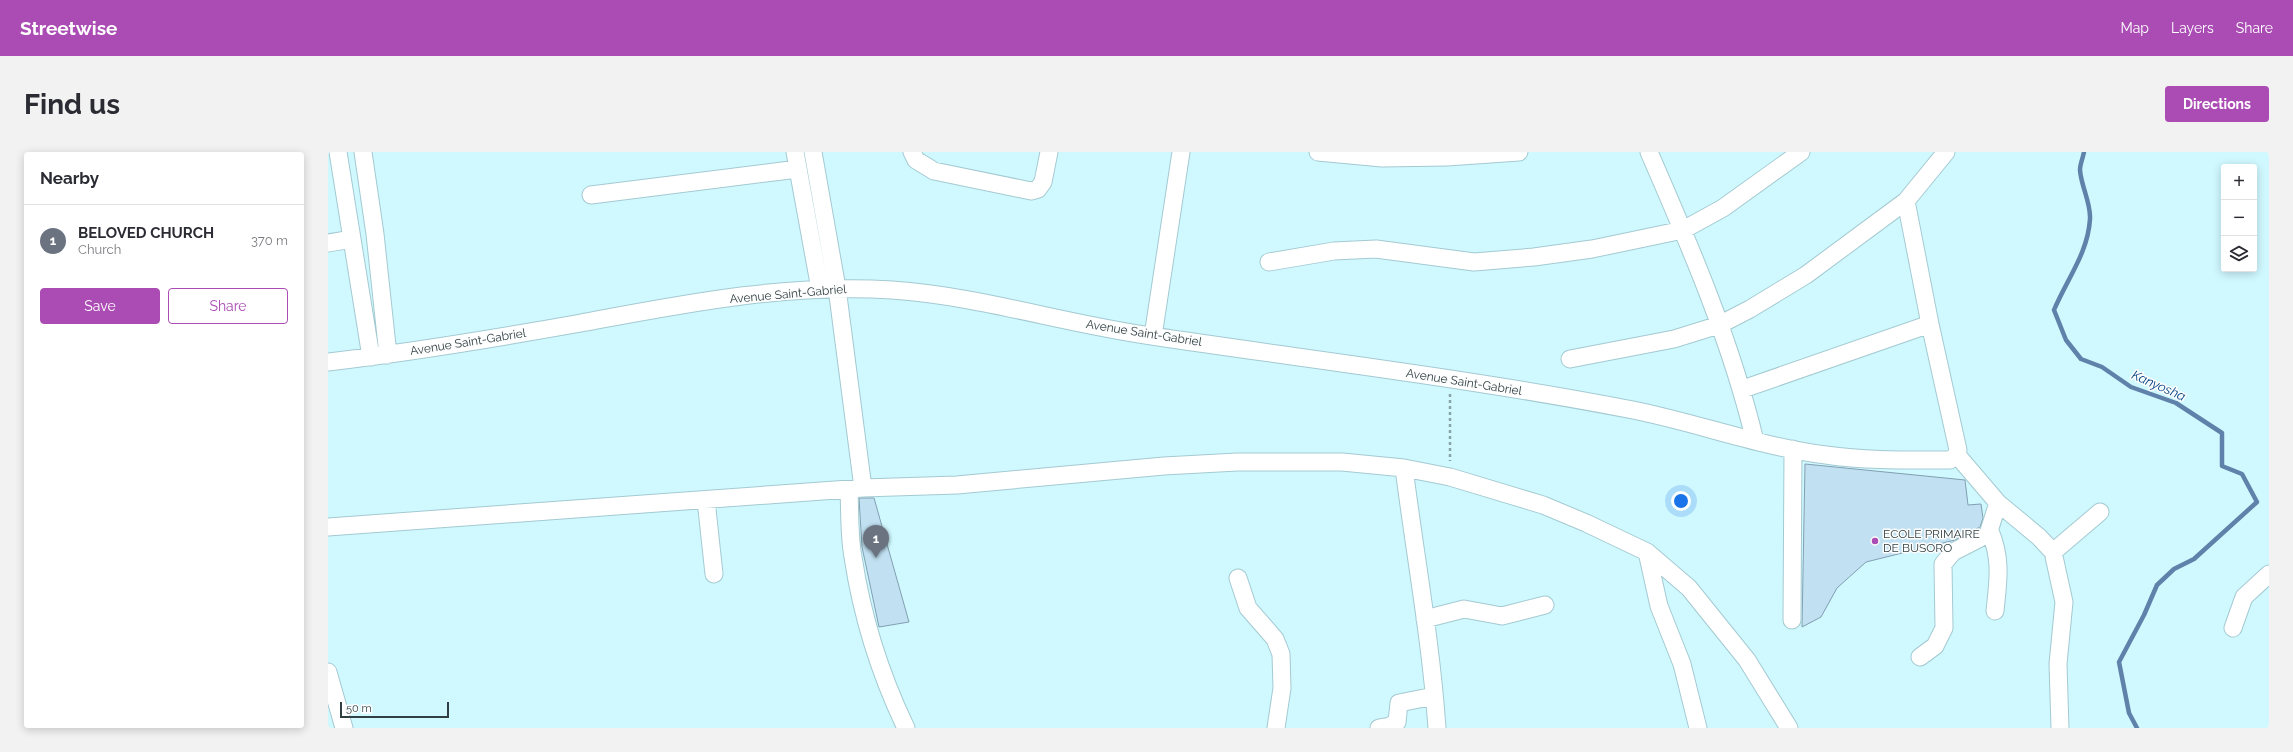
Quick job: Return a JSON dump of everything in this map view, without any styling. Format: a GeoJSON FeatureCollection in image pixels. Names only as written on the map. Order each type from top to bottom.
{"type":"FeatureCollection","features":[{"type":"Feature","properties":{"kind":"street"},"geometry":{"type":"LineString","coordinates":[[338,152],[371,357]]}},
{"type":"Feature","properties":{"kind":"street"},"geometry":{"type":"LineString","coordinates":[[363,152],[375,234],[388,355]]}},
{"type":"Feature","properties":{"kind":"street"},"geometry":{"type":"LineString","coordinates":[[795,152],[820,289]]}},
{"type":"Feature","properties":{"kind":"street"},"geometry":{"type":"LineString","coordinates":[[813,152],[837,288],[856,489],[852,557],[871,639],[881,670],[906,728]]}},
{"type":"Feature","properties":{"kind":"street"},"geometry":{"type":"LineString","coordinates":[[912,152],[916,160],[934,171],[1031,191],[1038,189],[1042,182],[1049,152]]}},
{"type":"Feature","properties":{"kind":"street"},"geometry":{"type":"LineString","coordinates":[[1153,336],[1181,152]]}},
{"type":"Feature","properties":{"kind":"street"},"geometry":{"type":"LineString","coordinates":[[1318,152],[1382,158],[1447,157],[1519,152]]}},
{"type":"Feature","properties":{"kind":"street"},"geometry":{"type":"LineString","coordinates":[[1648,152],[1683,230],[1720,325],[1743,389],[1755,441]]}},
{"type":"Feature","properties":{"kind":"street"},"geometry":{"type":"LineString","coordinates":[[1269,262],[1334,251],[1376,250],[1474,262],[1519,259],[1592,249],[1683,230],[1723,208],[1801,152]]}},
{"type":"Feature","properties":{"kind":"street"},"geometry":{"type":"LineString","coordinates":[[1570,359],[1674,339],[1720,325],[1806,275],[1906,201],[1946,152]]}},
{"type":"Feature","properties":{"kind":"street"},"geometry":{"type":"LineString","coordinates":[[591,195],[798,169]]}},
{"type":"Feature","properties":{"kind":"street"},"geometry":{"type":"LineString","coordinates":[[1906,201],[1930,324],[1958,450],[1957,455],[1998,503],[2039,537],[2053,552],[2064,602],[2058,664],[2060,728]]}},
{"type":"Feature","properties":{"kind":"street"},"geometry":{"type":"LineString","coordinates":[[328,243],[352,239]]}},
{"type":"Feature","properties":{"kind":"street","name":"Avenue Saint-Gabriel"},"geometry":{"type":"LineString","coordinates":[[328,362],[388,355],[729,298],[837,288],[893,290],[947,296],[1153,336],[1450,380],[1636,411],[1755,441],[1824,455],[1898,460],[1950,460],[1957,455]]}},
{"type":"Feature","properties":{"kind":"street"},"geometry":{"type":"LineString","coordinates":[[1743,389],[1930,324]]}},
{"type":"Feature","properties":{"kind":"street"},"geometry":{"type":"LineString","coordinates":[[1792,620],[1793,449]]}},
{"type":"Feature","properties":{"kind":"street"},"geometry":{"type":"LineString","coordinates":[[328,527],[856,489],[957,485],[1164,466],[1237,462],[1342,462],[1404,468],[1450,476],[1543,505],[1647,552],[1689,588],[1747,660],[1789,728]]}},
{"type":"Feature","properties":{"kind":"street"},"geometry":{"type":"LineString","coordinates":[[1404,468],[1425,619],[1437,728]]}},
{"type":"Feature","properties":{"kind":"street"},"geometry":{"type":"LineString","coordinates":[[706,500],[714,574]]}},
{"type":"Feature","properties":{"kind":"street"},"geometry":{"type":"LineString","coordinates":[[1920,657],[1935,646],[1944,628],[1943,564],[1953,552],[1982,538],[1990,532],[1998,503]]}},
{"type":"Feature","properties":{"kind":"street"},"geometry":{"type":"LineString","coordinates":[[2053,552],[2100,512]]}},
{"type":"Feature","properties":{"kind":"street"},"geometry":{"type":"LineString","coordinates":[[1990,532],[1997,548],[1999,568],[1995,610]]}},
{"type":"Feature","properties":{"kind":"street"},"geometry":{"type":"LineString","coordinates":[[1647,552],[1659,606],[1682,664],[1698,728]]}},
{"type":"Feature","properties":{"kind":"street"},"geometry":{"type":"LineString","coordinates":[[2233,628],[2244,597],[2269,574]]}},
{"type":"Feature","properties":{"kind":"street"},"geometry":{"type":"LineString","coordinates":[[1238,578],[1248,608],[1275,639],[1281,654],[1282,688],[1276,728]]}},
{"type":"Feature","properties":{"kind":"street"},"geometry":{"type":"LineString","coordinates":[[1425,619],[1464,609],[1502,616],[1545,605]]}},
{"type":"Feature","properties":{"kind":"street"},"geometry":{"type":"LineString","coordinates":[[328,672],[344,728]]}},
{"type":"Feature","properties":{"kind":"street"},"geometry":{"type":"LineString","coordinates":[[1379,728],[1390,726],[1397,722],[1399,703],[1434,696]]}},
{"type":"Feature","properties":{"kind":"path"},"geometry":{"type":"LineString","coordinates":[[1450,380],[1450,476]]}},
{"type":"Feature","properties":{"kind":"building","name":"ECOLE PRIMAIRE DE BUSORO"},"geometry":{"type":"Polygon","coordinates":[[[1805,464],[1965,480],[1968,505],[1981,504],[1983,518],[1980,527],[1955,540],[1866,562],[1837,588],[1821,617],[1802,627],[1805,464]]]}},
{"type":"Feature","properties":{"kind":"building"},"geometry":{"type":"Polygon","coordinates":[[[859,498],[874,498],[909,622],[879,627],[862,547],[859,498]]]}},
{"type":"Feature","properties":{"kind":"waterway","name":"Kanyosha"},"geometry":{"type":"LineString","coordinates":[[2084,152],[2080,170],[2090,213],[2088,231],[2081,255],[2054,310],[2066,340],[2081,359],[2102,367],[2131,387],[2176,403],[2222,433],[2222,466],[2242,474],[2257,502],[2194,559],[2174,569],[2157,585],[2144,615],[2119,662],[2129,713],[2137,728]]}},
{"type":"Feature","properties":{"kind":"place","name":"ECOLE PRIMAIRE DE BUSORO"},"geometry":{"type":"Point","coordinates":[1875,541]}},
{"type":"Feature","properties":{"kind":"place","name":"BELOVED CHURCH"},"geometry":{"type":"Point","coordinates":[876,558]}}]}
